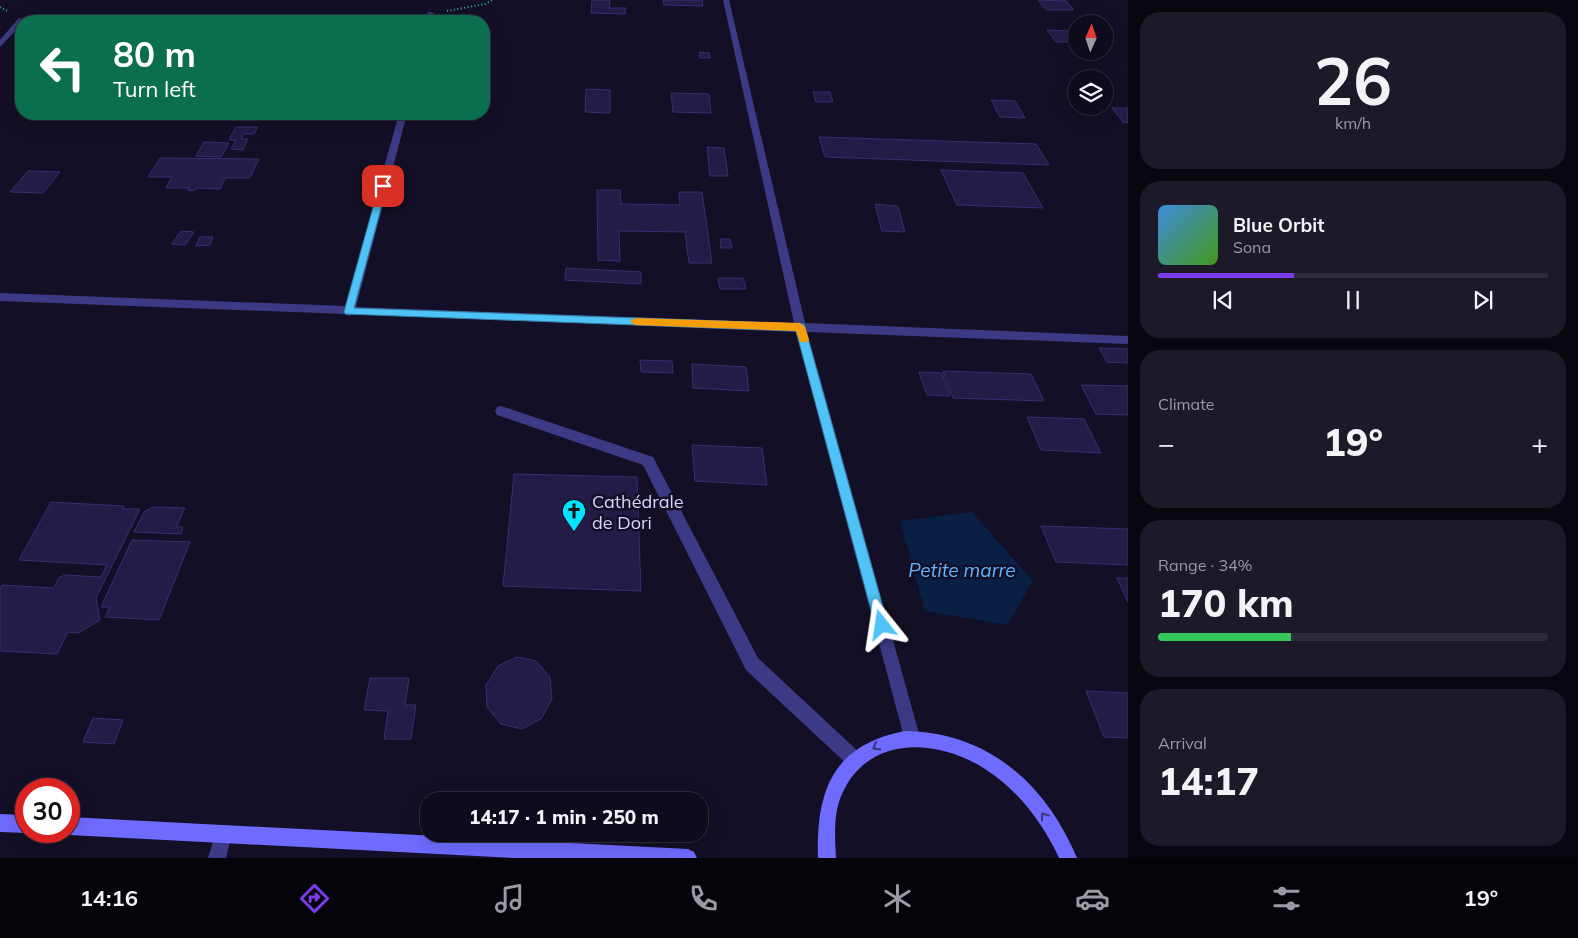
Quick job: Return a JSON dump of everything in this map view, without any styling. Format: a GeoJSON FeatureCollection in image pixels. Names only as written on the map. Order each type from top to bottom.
{"type":"FeatureCollection","features":[{"type":"Feature","properties":{"kind":"main road"},"geometry":{"type":"LineString","coordinates":[[827,858],[826,823],[836,788],[855,760],[881,743],[912,737],[951,744],[991,763],[1029,795],[1060,838],[1068,858]]}},
{"type":"Feature","properties":{"kind":"main road"},"geometry":{"type":"LineString","coordinates":[[0,823],[15,824]]}},
{"type":"Feature","properties":{"kind":"main road"},"geometry":{"type":"LineString","coordinates":[[80,827],[688,858]]}},
{"type":"Feature","properties":{"kind":"street"},"geometry":{"type":"LineString","coordinates":[[726,0],[800,327],[912,737]]}},
{"type":"Feature","properties":{"kind":"street"},"geometry":{"type":"LineString","coordinates":[[0,45],[15,28]]}},
{"type":"Feature","properties":{"kind":"street"},"geometry":{"type":"LineString","coordinates":[[348,312],[401,120]]}},
{"type":"Feature","properties":{"kind":"street"},"geometry":{"type":"LineString","coordinates":[[0,297],[348,312],[1128,340]]}},
{"type":"Feature","properties":{"kind":"street"},"geometry":{"type":"LineString","coordinates":[[501,411],[648,461],[752,664],[855,760]]}},
{"type":"Feature","properties":{"kind":"street"},"geometry":{"type":"LineString","coordinates":[[217,858],[223,834]]}},
{"type":"Feature","properties":{"kind":"water","name":"Petite marre"},"geometry":{"type":"Polygon","coordinates":[[[972,512],[1033,581],[1007,625],[925,611],[900,521],[972,512]]]}},
{"type":"Feature","properties":{"kind":"building"},"geometry":{"type":"Polygon","coordinates":[[[592,0],[610,0],[609,8],[626,8],[625,14],[591,13],[592,0]]]}},
{"type":"Feature","properties":{"kind":"building"},"geometry":{"type":"Polygon","coordinates":[[[663,0],[702,0],[703,6],[664,5],[663,0]]]}},
{"type":"Feature","properties":{"kind":"building"},"geometry":{"type":"Polygon","coordinates":[[[1038,0],[1066,1],[1074,10],[1046,10],[1038,0]]]}},
{"type":"Feature","properties":{"kind":"building"},"geometry":{"type":"Polygon","coordinates":[[[1047,30],[1068,31],[1068,42],[1056,42],[1047,30]]]}},
{"type":"Feature","properties":{"kind":"building"},"geometry":{"type":"Polygon","coordinates":[[[699,52],[709,53],[710,58],[700,58],[699,52]]]}},
{"type":"Feature","properties":{"kind":"building"},"geometry":{"type":"Polygon","coordinates":[[[586,89],[610,90],[610,113],[585,112],[586,89]]]}},
{"type":"Feature","properties":{"kind":"building"},"geometry":{"type":"Polygon","coordinates":[[[813,92],[830,92],[833,102],[816,102],[813,92]]]}},
{"type":"Feature","properties":{"kind":"building"},"geometry":{"type":"Polygon","coordinates":[[[671,93],[709,94],[711,113],[673,112],[671,93]]]}},
{"type":"Feature","properties":{"kind":"building"},"geometry":{"type":"Polygon","coordinates":[[[991,100],[1015,101],[1025,118],[1000,117],[991,100]]]}},
{"type":"Feature","properties":{"kind":"building"},"geometry":{"type":"Polygon","coordinates":[[[1113,108],[1128,108],[1128,123],[1123,122],[1113,108]]]}},
{"type":"Feature","properties":{"kind":"building"},"geometry":{"type":"Polygon","coordinates":[[[236,127],[258,127],[254,134],[244,134],[241,139],[248,139],[243,150],[231,149],[236,140],[229,140],[236,127]]]}},
{"type":"Feature","properties":{"kind":"building"},"geometry":{"type":"Polygon","coordinates":[[[819,137],[1036,144],[1049,165],[825,157],[819,137]]]}},
{"type":"Feature","properties":{"kind":"building"},"geometry":{"type":"Polygon","coordinates":[[[204,142],[229,143],[221,157],[196,156],[204,142]]]}},
{"type":"Feature","properties":{"kind":"building"},"geometry":{"type":"Polygon","coordinates":[[[707,147],[724,148],[728,176],[710,176],[707,147]]]}},
{"type":"Feature","properties":{"kind":"building"},"geometry":{"type":"Polygon","coordinates":[[[160,158],[259,159],[250,178],[225,178],[220,189],[198,188],[192,191],[188,190],[189,188],[166,188],[172,177],[148,177],[160,158]]]}},
{"type":"Feature","properties":{"kind":"building"},"geometry":{"type":"Polygon","coordinates":[[[941,170],[1023,173],[1043,208],[957,205],[941,170]]]}},
{"type":"Feature","properties":{"kind":"building"},"geometry":{"type":"Polygon","coordinates":[[[28,171],[60,172],[43,193],[10,192],[28,171]]]}},
{"type":"Feature","properties":{"kind":"building"},"geometry":{"type":"Polygon","coordinates":[[[597,190],[620,190],[621,204],[680,205],[679,192],[702,192],[712,263],[689,263],[685,232],[619,231],[620,261],[598,260],[597,190]]]}},
{"type":"Feature","properties":{"kind":"building"},"geometry":{"type":"Polygon","coordinates":[[[875,204],[898,206],[905,232],[882,231],[875,204]]]}},
{"type":"Feature","properties":{"kind":"building"},"geometry":{"type":"Polygon","coordinates":[[[181,231],[194,232],[185,245],[172,244],[181,231]]]}},
{"type":"Feature","properties":{"kind":"building"},"geometry":{"type":"Polygon","coordinates":[[[200,237],[213,237],[210,245],[196,246],[200,237]]]}},
{"type":"Feature","properties":{"kind":"building"},"geometry":{"type":"Polygon","coordinates":[[[720,239],[730,239],[732,248],[721,248],[720,239]]]}},
{"type":"Feature","properties":{"kind":"building"},"geometry":{"type":"Polygon","coordinates":[[[566,268],[641,272],[641,284],[565,280],[566,268]]]}},
{"type":"Feature","properties":{"kind":"building"},"geometry":{"type":"Polygon","coordinates":[[[718,278],[743,278],[746,289],[720,289],[718,278]]]}},
{"type":"Feature","properties":{"kind":"building"},"geometry":{"type":"Polygon","coordinates":[[[1099,348],[1128,349],[1128,363],[1107,362],[1099,348]]]}},
{"type":"Feature","properties":{"kind":"building"},"geometry":{"type":"Polygon","coordinates":[[[640,360],[672,361],[673,373],[641,372],[640,360]]]}},
{"type":"Feature","properties":{"kind":"building"},"geometry":{"type":"Polygon","coordinates":[[[692,364],[746,367],[749,391],[693,388],[692,364]]]}},
{"type":"Feature","properties":{"kind":"building"},"geometry":{"type":"Polygon","coordinates":[[[943,371],[1031,374],[1044,401],[953,398],[943,371]]]}},
{"type":"Feature","properties":{"kind":"building"},"geometry":{"type":"Polygon","coordinates":[[[919,372],[942,373],[950,396],[927,395],[919,372]]]}},
{"type":"Feature","properties":{"kind":"building"},"geometry":{"type":"Polygon","coordinates":[[[1081,385],[1128,386],[1128,415],[1096,414],[1081,385]]]}},
{"type":"Feature","properties":{"kind":"building"},"geometry":{"type":"Polygon","coordinates":[[[1027,417],[1084,419],[1101,453],[1041,450],[1027,417]]]}},
{"type":"Feature","properties":{"kind":"building"},"geometry":{"type":"Polygon","coordinates":[[[692,445],[762,448],[767,485],[695,481],[692,445]]]}},
{"type":"Feature","properties":{"kind":"building","name":"Cathédrale de Dori"},"geometry":{"type":"Polygon","coordinates":[[[514,474],[637,477],[641,591],[503,586],[514,474]]]}},
{"type":"Feature","properties":{"kind":"building"},"geometry":{"type":"Polygon","coordinates":[[[51,502],[124,506],[123,509],[140,509],[96,598],[100,620],[78,633],[68,632],[57,654],[0,651],[0,590],[2,585],[54,588],[59,577],[64,575],[101,577],[107,565],[19,560],[51,502]]]}},
{"type":"Feature","properties":{"kind":"building"},"geometry":{"type":"Polygon","coordinates":[[[153,507],[185,508],[176,527],[183,527],[181,534],[134,532],[144,512],[153,507]]]}},
{"type":"Feature","properties":{"kind":"building"},"geometry":{"type":"Polygon","coordinates":[[[1041,526],[1128,529],[1128,565],[1056,562],[1041,526]]]}},
{"type":"Feature","properties":{"kind":"building"},"geometry":{"type":"Polygon","coordinates":[[[132,540],[190,542],[159,620],[105,617],[110,607],[101,607],[132,540]]]}},
{"type":"Feature","properties":{"kind":"building"},"geometry":{"type":"Polygon","coordinates":[[[1117,578],[1128,578],[1128,602],[1117,578]]]}},
{"type":"Feature","properties":{"kind":"building"},"geometry":{"type":"Polygon","coordinates":[[[517,657],[536,661],[550,677],[552,699],[541,719],[522,729],[501,724],[487,707],[486,685],[498,666],[517,657]]]}},
{"type":"Feature","properties":{"kind":"building"},"geometry":{"type":"Polygon","coordinates":[[[370,678],[409,678],[405,705],[416,705],[411,739],[384,739],[388,711],[364,710],[370,678]]]}},
{"type":"Feature","properties":{"kind":"building"},"geometry":{"type":"Polygon","coordinates":[[[1086,691],[1128,693],[1128,738],[1104,737],[1086,691]]]}},
{"type":"Feature","properties":{"kind":"building"},"geometry":{"type":"Polygon","coordinates":[[[93,718],[123,720],[114,744],[83,742],[93,718]]]}},
{"type":"Feature","properties":{"kind":"slow traffic"},"geometry":{"type":"LineString","coordinates":[[635,321],[800,327],[804,340]]}},
{"type":"Feature","properties":{"kind":"place","name":"Cathédrale de Dori"},"geometry":{"type":"Point","coordinates":[574,532]}},
{"type":"Feature","properties":{"kind":"route"},"geometry":{"type":"LineString","coordinates":[[383,186],[348,312],[800,327],[882,625]]}}]}
